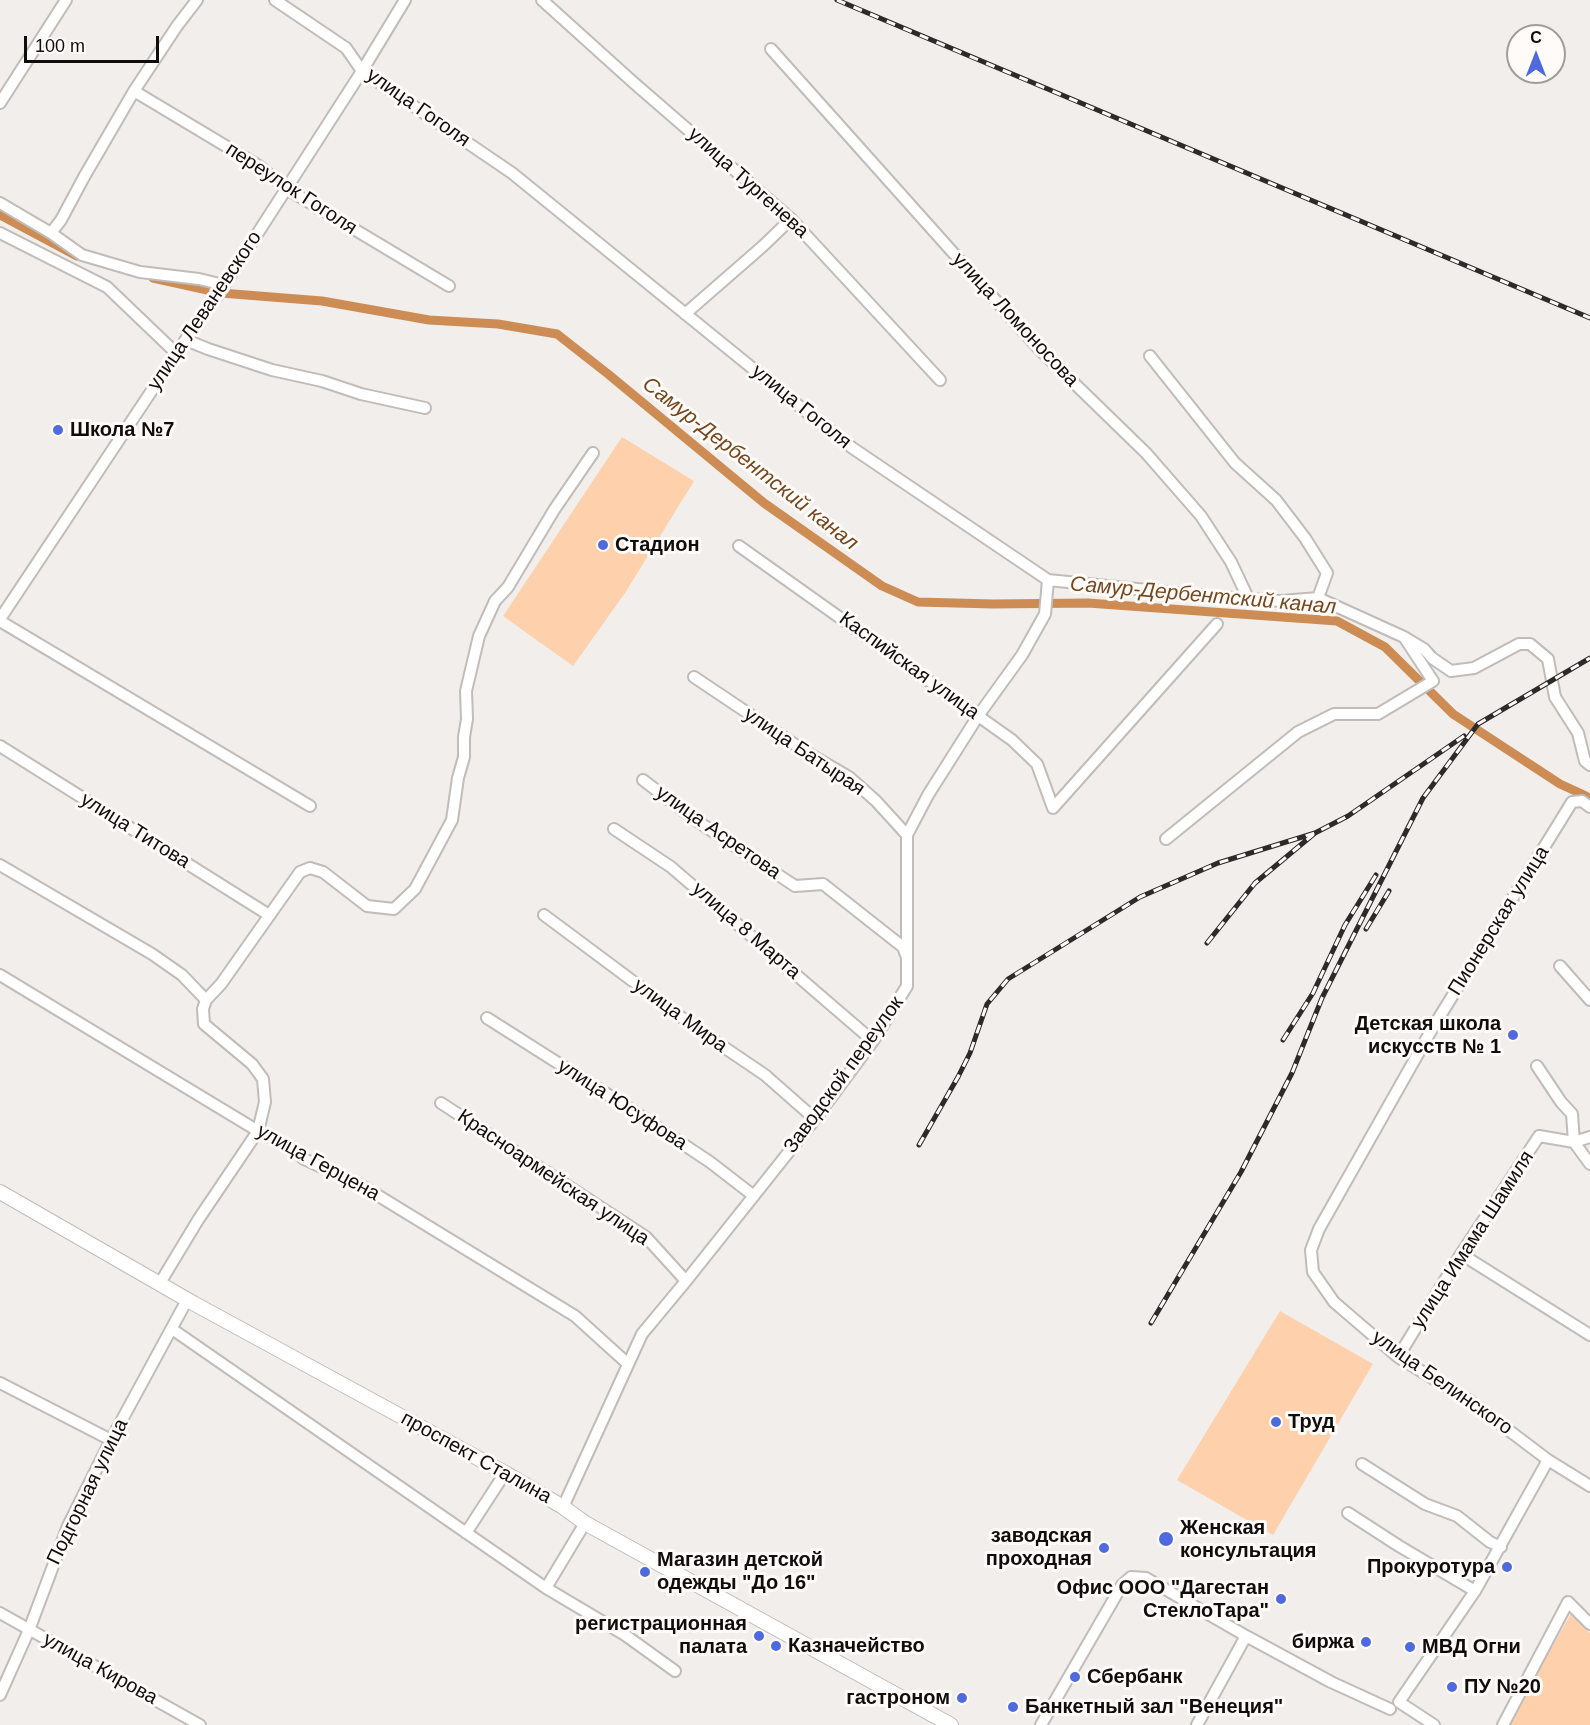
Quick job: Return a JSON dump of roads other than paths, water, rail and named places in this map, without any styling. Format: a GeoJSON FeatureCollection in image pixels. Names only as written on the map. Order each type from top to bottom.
{"type":"FeatureCollection","features":[{"type":"Feature","properties":{"kind":"street"},"geometry":{"type":"LineString","coordinates":[[0,103],[66,0]]}},
{"type":"Feature","properties":{"kind":"street"},"geometry":{"type":"LineString","coordinates":[[51,232],[61,220],[134,91],[197,0]]}},
{"type":"Feature","properties":{"kind":"street","name":"улица Гоголя"},"geometry":{"type":"LineString","coordinates":[[275,0],[346,48],[362,71],[512,173],[851,447],[1048,585],[1217,597],[1281,600],[1318,598],[1404,637],[1424,649],[1450,671],[1474,668],[1520,644],[1530,644],[1548,659],[1555,696],[1578,733],[1585,761],[1590,765]]}},
{"type":"Feature","properties":{"kind":"street","name":"улица Леваневского"},"geometry":{"type":"LineString","coordinates":[[0,620],[66,517],[287,189],[405,0]]}},
{"type":"Feature","properties":{"kind":"street","name":"улица Тургенева"},"geometry":{"type":"LineString","coordinates":[[542,0],[791,219],[940,380]]}},
{"type":"Feature","properties":{"kind":"street","name":"улица Ломоносова"},"geometry":{"type":"LineString","coordinates":[[771,49],[1040,350],[1146,453],[1201,516],[1230,562],[1248,598]]}},
{"type":"Feature","properties":{"kind":"street","name":"переулок Гоголя"},"geometry":{"type":"LineString","coordinates":[[134,91],[259,166],[287,189],[449,286]]}},
{"type":"Feature","properties":{"kind":"street"},"geometry":{"type":"LineString","coordinates":[[0,203],[51,232],[82,255],[140,272],[199,279],[221,290]]}},
{"type":"Feature","properties":{"kind":"street"},"geometry":{"type":"LineString","coordinates":[[685,314],[791,219]]}},
{"type":"Feature","properties":{"kind":"street"},"geometry":{"type":"LineString","coordinates":[[0,233],[107,287],[177,354]]}},
{"type":"Feature","properties":{"kind":"street"},"geometry":{"type":"LineString","coordinates":[[186,340],[208,350],[272,370],[322,381],[361,394],[425,408]]}},
{"type":"Feature","properties":{"kind":"street"},"geometry":{"type":"LineString","coordinates":[[1150,356],[1235,463],[1276,500],[1305,538],[1327,573],[1318,598]]}},
{"type":"Feature","properties":{"kind":"street"},"geometry":{"type":"LineString","coordinates":[[159,1284],[198,1220],[258,1131],[265,1102],[263,1079],[252,1064],[204,1024],[203,1009],[206,1000],[221,984],[300,872],[310,868],[323,872],[368,906],[394,909],[414,889],[452,820],[458,778],[464,757],[464,737],[468,719],[466,691],[479,636],[495,601],[508,587],[554,510],[593,453]]}},
{"type":"Feature","properties":{"kind":"street","name":"Каспийская улица"},"geometry":{"type":"LineString","coordinates":[[739,546],[1012,740],[1037,764],[1053,808],[1217,624]]}},
{"type":"Feature","properties":{"kind":"street","name":"Заводской переулок"},"geometry":{"type":"LineString","coordinates":[[563,1507],[642,1334],[814,1119],[873,1041],[907,986],[907,835],[928,795],[978,716],[1022,655],[1047,609],[1048,585]]}},
{"type":"Feature","properties":{"kind":"street"},"geometry":{"type":"LineString","coordinates":[[0,620],[310,806]]}},
{"type":"Feature","properties":{"kind":"street"},"geometry":{"type":"LineString","coordinates":[[1166,839],[1298,732],[1334,714],[1378,714],[1433,681],[1404,637]]}},
{"type":"Feature","properties":{"kind":"street","name":"улица Батырая"},"geometry":{"type":"LineString","coordinates":[[694,677],[806,752],[849,777],[876,801],[907,835]]}},
{"type":"Feature","properties":{"kind":"street","name":"улица Титова"},"geometry":{"type":"LineString","coordinates":[[0,746],[270,915]]}},
{"type":"Feature","properties":{"kind":"street","name":"улица Асретова"},"geometry":{"type":"LineString","coordinates":[[643,780],[704,826],[795,886],[824,884],[903,947],[908,958]]}},
{"type":"Feature","properties":{"kind":"street","name":"Пионерская улица"},"geometry":{"type":"LineString","coordinates":[[1319,1229],[1432,1029],[1572,802],[1582,801],[1590,807]]}},
{"type":"Feature","properties":{"kind":"street","name":"улица 8 Марта"},"geometry":{"type":"LineString","coordinates":[[614,829],[671,867],[873,1041]]}},
{"type":"Feature","properties":{"kind":"street"},"geometry":{"type":"LineString","coordinates":[[0,865],[152,954],[182,975],[206,1000]]}},
{"type":"Feature","properties":{"kind":"street","name":"улица Мира"},"geometry":{"type":"LineString","coordinates":[[544,915],[697,1029],[765,1075],[814,1119]]}},
{"type":"Feature","properties":{"kind":"street"},"geometry":{"type":"LineString","coordinates":[[1560,966],[1590,1000]]}},
{"type":"Feature","properties":{"kind":"street","name":"улица Герцена"},"geometry":{"type":"LineString","coordinates":[[0,975],[304,1158],[364,1187],[575,1316],[628,1364]]}},
{"type":"Feature","properties":{"kind":"street","name":"улица Юсуфова"},"geometry":{"type":"LineString","coordinates":[[487,1018],[710,1162],[754,1196]]}},
{"type":"Feature","properties":{"kind":"street"},"geometry":{"type":"LineString","coordinates":[[1537,1066],[1561,1102],[1572,1114],[1574,1142],[1590,1164]]}},
{"type":"Feature","properties":{"kind":"street","name":"Красноармейская улица"},"geometry":{"type":"LineString","coordinates":[[441,1103],[646,1237],[686,1281]]}},
{"type":"Feature","properties":{"kind":"street","name":"улица Имама Шамиля"},"geometry":{"type":"LineString","coordinates":[[1398,1357],[1461,1254],[1539,1136],[1574,1142],[1590,1137]]}},
{"type":"Feature","properties":{"kind":"street","name":"проспект Сталина"},"geometry":{"type":"LineString","coordinates":[[0,1192],[193,1303],[505,1473],[563,1507],[585,1523],[951,1725]]}},
{"type":"Feature","properties":{"kind":"street","name":"улица Белинского"},"geometry":{"type":"LineString","coordinates":[[1319,1229],[1311,1250],[1313,1272],[1334,1302],[1398,1357],[1470,1401],[1548,1460],[1590,1486]]}},
{"type":"Feature","properties":{"kind":"street"},"geometry":{"type":"LineString","coordinates":[[1461,1254],[1590,1335]]}},
{"type":"Feature","properties":{"kind":"street","name":"Подгорная улица"},"geometry":{"type":"LineString","coordinates":[[0,1695],[29,1630],[68,1526],[111,1440],[187,1300],[193,1303]]}},
{"type":"Feature","properties":{"kind":"street"},"geometry":{"type":"LineString","coordinates":[[172,1329],[546,1588],[625,1635],[675,1671]]}},
{"type":"Feature","properties":{"kind":"street"},"geometry":{"type":"LineString","coordinates":[[0,1383],[111,1440]]}},
{"type":"Feature","properties":{"kind":"street"},"geometry":{"type":"LineString","coordinates":[[1394,1706],[1476,1591],[1548,1460]]}},
{"type":"Feature","properties":{"kind":"street"},"geometry":{"type":"LineString","coordinates":[[1362,1464],[1425,1504],[1457,1516],[1490,1542],[1501,1547]]}},
{"type":"Feature","properties":{"kind":"street"},"geometry":{"type":"LineString","coordinates":[[466,1533],[505,1473]]}},
{"type":"Feature","properties":{"kind":"street"},"geometry":{"type":"LineString","coordinates":[[1348,1513],[1476,1591]]}},
{"type":"Feature","properties":{"kind":"street"},"geometry":{"type":"LineString","coordinates":[[546,1588],[585,1523]]}},
{"type":"Feature","properties":{"kind":"street"},"geometry":{"type":"LineString","coordinates":[[1041,1725],[1122,1585],[1131,1577],[1146,1578],[1331,1682],[1394,1706],[1434,1725]]}},
{"type":"Feature","properties":{"kind":"street"},"geometry":{"type":"LineString","coordinates":[[1503,1725],[1568,1602],[1590,1624]]}},
{"type":"Feature","properties":{"kind":"street","name":"улица Кирова"},"geometry":{"type":"LineString","coordinates":[[0,1613],[200,1725]]}},
{"type":"Feature","properties":{"kind":"street"},"geometry":{"type":"LineString","coordinates":[[1197,1725],[1246,1636]]}},
{"type":"Feature","properties":{"kind":"waterway","name":"Самур-Дербентский канал"},"geometry":{"type":"LineString","coordinates":[[0,215],[77,256]]}},
{"type":"Feature","properties":{"kind":"waterway","name":"Самур-Дербентский канал"},"geometry":{"type":"LineString","coordinates":[[153,278],[221,293],[322,301],[429,320],[498,324],[557,334],[764,503],[882,586],[918,602],[1088,603],[1337,621],[1385,647],[1453,714],[1560,784],[1590,799]]}},
{"type":"Feature","properties":{"kind":"railway"},"geometry":{"type":"LineString","coordinates":[[837,0],[1590,318]]}},
{"type":"Feature","properties":{"kind":"railway"},"geometry":{"type":"LineString","coordinates":[[1151,1323],[1241,1172],[1292,1073],[1322,998],[1423,798],[1478,724],[1590,658]]}},
{"type":"Feature","properties":{"kind":"railway"},"geometry":{"type":"LineString","coordinates":[[1207,943],[1255,883],[1315,833],[1348,816],[1464,736]]}},
{"type":"Feature","properties":{"kind":"railway"},"geometry":{"type":"LineString","coordinates":[[919,1145],[970,1053],[987,1004],[1008,979],[1140,897],[1218,863],[1315,833]]}},
{"type":"Feature","properties":{"kind":"railway"},"geometry":{"type":"LineString","coordinates":[[1283,1040],[1313,993],[1345,925],[1376,875]]}},
{"type":"Feature","properties":{"kind":"railway"},"geometry":{"type":"LineString","coordinates":[[1366,929],[1389,891]]}},
{"type":"Feature","properties":{"kind":"place","name":"Школа №7"},"geometry":{"type":"Point","coordinates":[58,430]}},
{"type":"Feature","properties":{"kind":"place","name":"Стадион"},"geometry":{"type":"Point","coordinates":[603,545]}},
{"type":"Feature","properties":{"kind":"place","name":"Детская школа искусств № 1"},"geometry":{"type":"Point","coordinates":[1513,1035]}},
{"type":"Feature","properties":{"kind":"place","name":"Труд"},"geometry":{"type":"Point","coordinates":[1276,1422]}},
{"type":"Feature","properties":{"kind":"place","name":"Женская консультация"},"geometry":{"type":"Point","coordinates":[1166,1539]}},
{"type":"Feature","properties":{"kind":"place","name":"заводская проходная"},"geometry":{"type":"Point","coordinates":[1104,1548]}},
{"type":"Feature","properties":{"kind":"place","name":"Прокуротура"},"geometry":{"type":"Point","coordinates":[1507,1567]}},
{"type":"Feature","properties":{"kind":"place","name":"Магазин детской одежды \"До 16\""},"geometry":{"type":"Point","coordinates":[645,1572]}},
{"type":"Feature","properties":{"kind":"place","name":"Офис ООО \"Дагестан СтеклоТара\""},"geometry":{"type":"Point","coordinates":[1281,1599]}},
{"type":"Feature","properties":{"kind":"place","name":"регистрационная палата"},"geometry":{"type":"Point","coordinates":[759,1636]}},
{"type":"Feature","properties":{"kind":"place","name":"биржа"},"geometry":{"type":"Point","coordinates":[1366,1642]}},
{"type":"Feature","properties":{"kind":"place","name":"Казначейство"},"geometry":{"type":"Point","coordinates":[776,1646]}},
{"type":"Feature","properties":{"kind":"place","name":"МВД Огни"},"geometry":{"type":"Point","coordinates":[1410,1647]}},
{"type":"Feature","properties":{"kind":"place","name":"Сбербанк"},"geometry":{"type":"Point","coordinates":[1075,1677]}},
{"type":"Feature","properties":{"kind":"place","name":"ПУ №20"},"geometry":{"type":"Point","coordinates":[1452,1687]}},
{"type":"Feature","properties":{"kind":"place","name":"гастроном"},"geometry":{"type":"Point","coordinates":[962,1698]}},
{"type":"Feature","properties":{"kind":"place","name":"Банкетный зал \"Венеция\""},"geometry":{"type":"Point","coordinates":[1013,1707]}}]}
